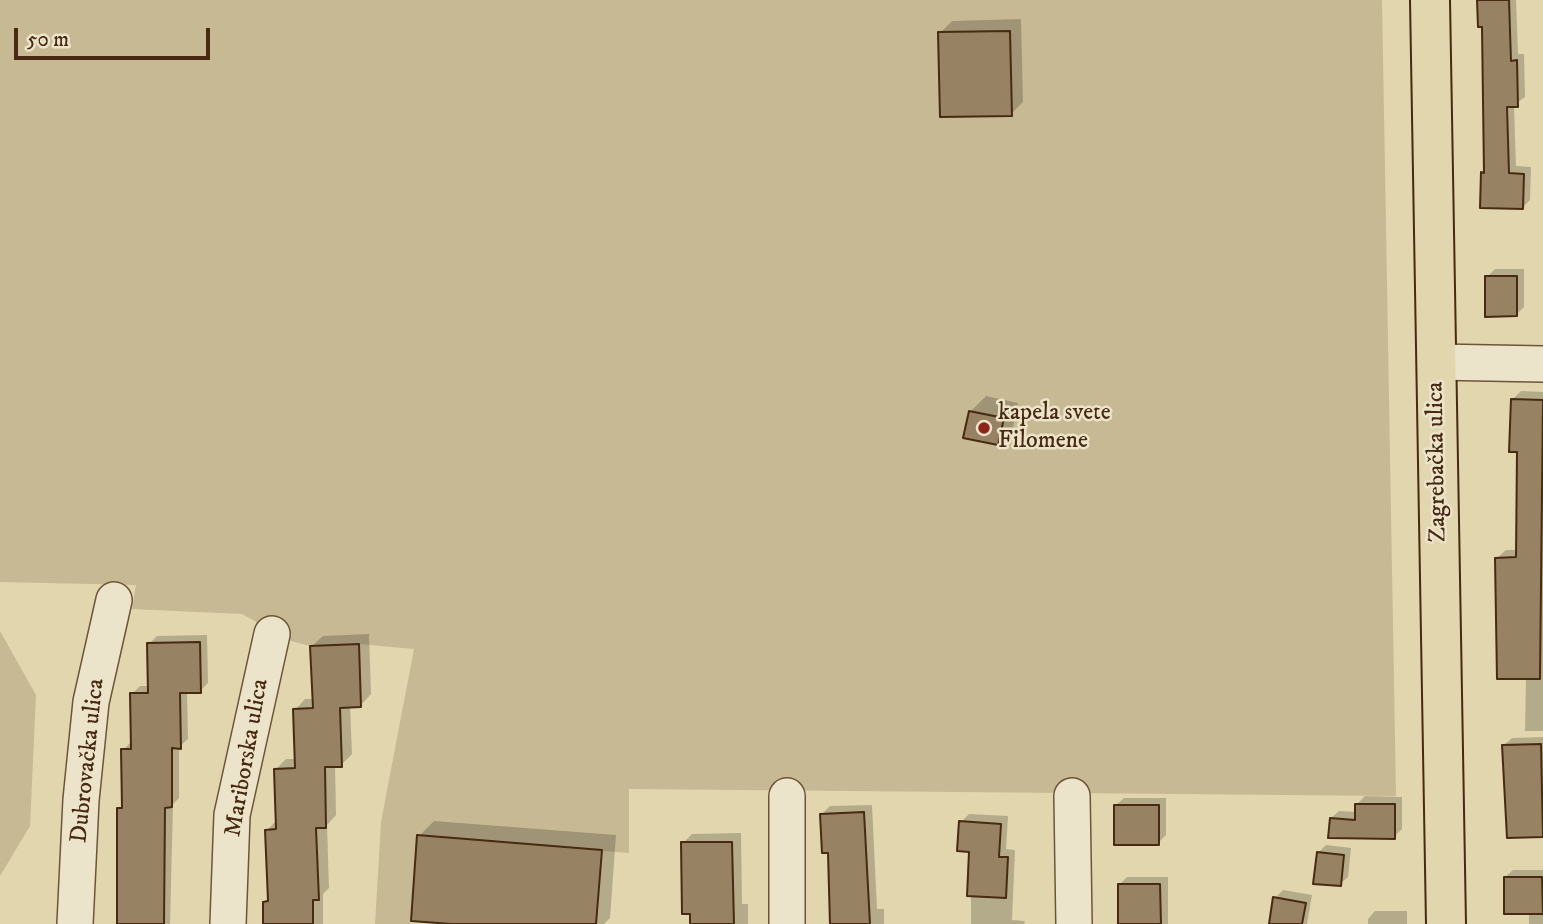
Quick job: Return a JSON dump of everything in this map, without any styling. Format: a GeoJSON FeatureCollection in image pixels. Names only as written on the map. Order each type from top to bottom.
{"type":"FeatureCollection","features":[{"type":"Feature","properties":{"kind":"main road","name":"Zagrebačka ulica"},"geometry":{"type":"LineString","coordinates":[[1430,0],[1447,924]]}},
{"type":"Feature","properties":{"kind":"street"},"geometry":{"type":"LineString","coordinates":[[1436,362],[1543,364]]}},
{"type":"Feature","properties":{"kind":"street","name":"Dubrovačka ulica"},"geometry":{"type":"LineString","coordinates":[[75,924],[81,800],[91,702],[114,600]]}},
{"type":"Feature","properties":{"kind":"street","name":"Mariborska ulica"},"geometry":{"type":"LineString","coordinates":[[228,924],[232,815],[272,634]]}},
{"type":"Feature","properties":{"kind":"street"},"geometry":{"type":"LineString","coordinates":[[786,796],[787,924]]}},
{"type":"Feature","properties":{"kind":"street"},"geometry":{"type":"LineString","coordinates":[[1072,796],[1074,924]]}},
{"type":"Feature","properties":{"kind":"shaded area"},"geometry":{"type":"Polygon","coordinates":[[[0,0],[1382,0],[1396,796],[629,789],[629,853],[417,836],[410,924],[375,924],[381,822],[414,649],[359,644],[310,646],[291,641],[242,614],[132,609],[136,585],[0,582],[0,0]]]}},
{"type":"Feature","properties":{"kind":"shaded area"},"geometry":{"type":"Polygon","coordinates":[[[0,631],[36,695],[30,826],[0,876],[0,631]]]}},
{"type":"Feature","properties":{"kind":"building"},"geometry":{"type":"Polygon","coordinates":[[[1477,0],[1509,0],[1511,61],[1517,60],[1518,107],[1507,107],[1509,173],[1524,174],[1523,209],[1480,208],[1481,172],[1484,173],[1482,27],[1478,27],[1477,0]]]}},
{"type":"Feature","properties":{"kind":"building"},"geometry":{"type":"Polygon","coordinates":[[[1010,31],[1012,116],[940,117],[938,32],[1010,31]]]}},
{"type":"Feature","properties":{"kind":"building"},"geometry":{"type":"Polygon","coordinates":[[[1485,276],[1517,276],[1517,316],[1485,317],[1485,276]]]}},
{"type":"Feature","properties":{"kind":"building"},"geometry":{"type":"Polygon","coordinates":[[[1511,399],[1543,400],[1540,679],[1497,679],[1495,558],[1516,557],[1517,452],[1509,452],[1511,399]]]}},
{"type":"Feature","properties":{"kind":"building","name":"kapela svete Filomene"},"geometry":{"type":"Polygon","coordinates":[[[969,411],[1004,418],[998,445],[963,438],[969,411]]]}},
{"type":"Feature","properties":{"kind":"building"},"geometry":{"type":"Polygon","coordinates":[[[200,642],[201,693],[180,693],[181,749],[172,748],[172,807],[165,808],[164,924],[117,924],[117,808],[122,808],[121,749],[131,749],[130,693],[148,693],[147,643],[200,642]]]}},
{"type":"Feature","properties":{"kind":"building"},"geometry":{"type":"Polygon","coordinates":[[[359,644],[361,707],[340,708],[342,767],[325,767],[326,828],[316,828],[319,900],[313,900],[313,924],[263,924],[263,902],[268,901],[265,830],[276,829],[274,769],[295,768],[293,709],[313,708],[310,646],[359,644]]]}},
{"type":"Feature","properties":{"kind":"building"},"geometry":{"type":"Polygon","coordinates":[[[1541,744],[1543,837],[1507,838],[1502,745],[1541,744]]]}},
{"type":"Feature","properties":{"kind":"building"},"geometry":{"type":"Polygon","coordinates":[[[1355,804],[1395,804],[1395,839],[1328,838],[1330,818],[1355,820],[1355,804]]]}},
{"type":"Feature","properties":{"kind":"building"},"geometry":{"type":"Polygon","coordinates":[[[1114,805],[1159,805],[1159,845],[1114,845],[1114,805]]]}},
{"type":"Feature","properties":{"kind":"building"},"geometry":{"type":"Polygon","coordinates":[[[864,812],[870,924],[830,924],[828,853],[822,853],[820,814],[864,812]]]}},
{"type":"Feature","properties":{"kind":"building"},"geometry":{"type":"Polygon","coordinates":[[[959,821],[1001,824],[999,857],[1008,857],[1006,898],[967,896],[969,852],[957,851],[959,821]]]}},
{"type":"Feature","properties":{"kind":"building"},"geometry":{"type":"Polygon","coordinates":[[[417,835],[602,850],[596,924],[451,924],[411,921],[417,835]]]}},
{"type":"Feature","properties":{"kind":"building"},"geometry":{"type":"Polygon","coordinates":[[[681,842],[732,842],[734,924],[690,924],[690,914],[682,914],[681,842]]]}},
{"type":"Feature","properties":{"kind":"building"},"geometry":{"type":"Polygon","coordinates":[[[1317,852],[1344,855],[1341,886],[1313,884],[1317,852]]]}},
{"type":"Feature","properties":{"kind":"building"},"geometry":{"type":"Polygon","coordinates":[[[1504,877],[1542,877],[1543,914],[1504,914],[1504,877]]]}},
{"type":"Feature","properties":{"kind":"building"},"geometry":{"type":"Polygon","coordinates":[[[1118,884],[1160,884],[1161,924],[1118,924],[1118,884]]]}},
{"type":"Feature","properties":{"kind":"building"},"geometry":{"type":"Polygon","coordinates":[[[1273,897],[1306,903],[1302,924],[1269,924],[1273,897]]]}},
{"type":"Feature","properties":{"kind":"place","name":"kapela svete Filomene"},"geometry":{"type":"Point","coordinates":[984,428]}}]}
